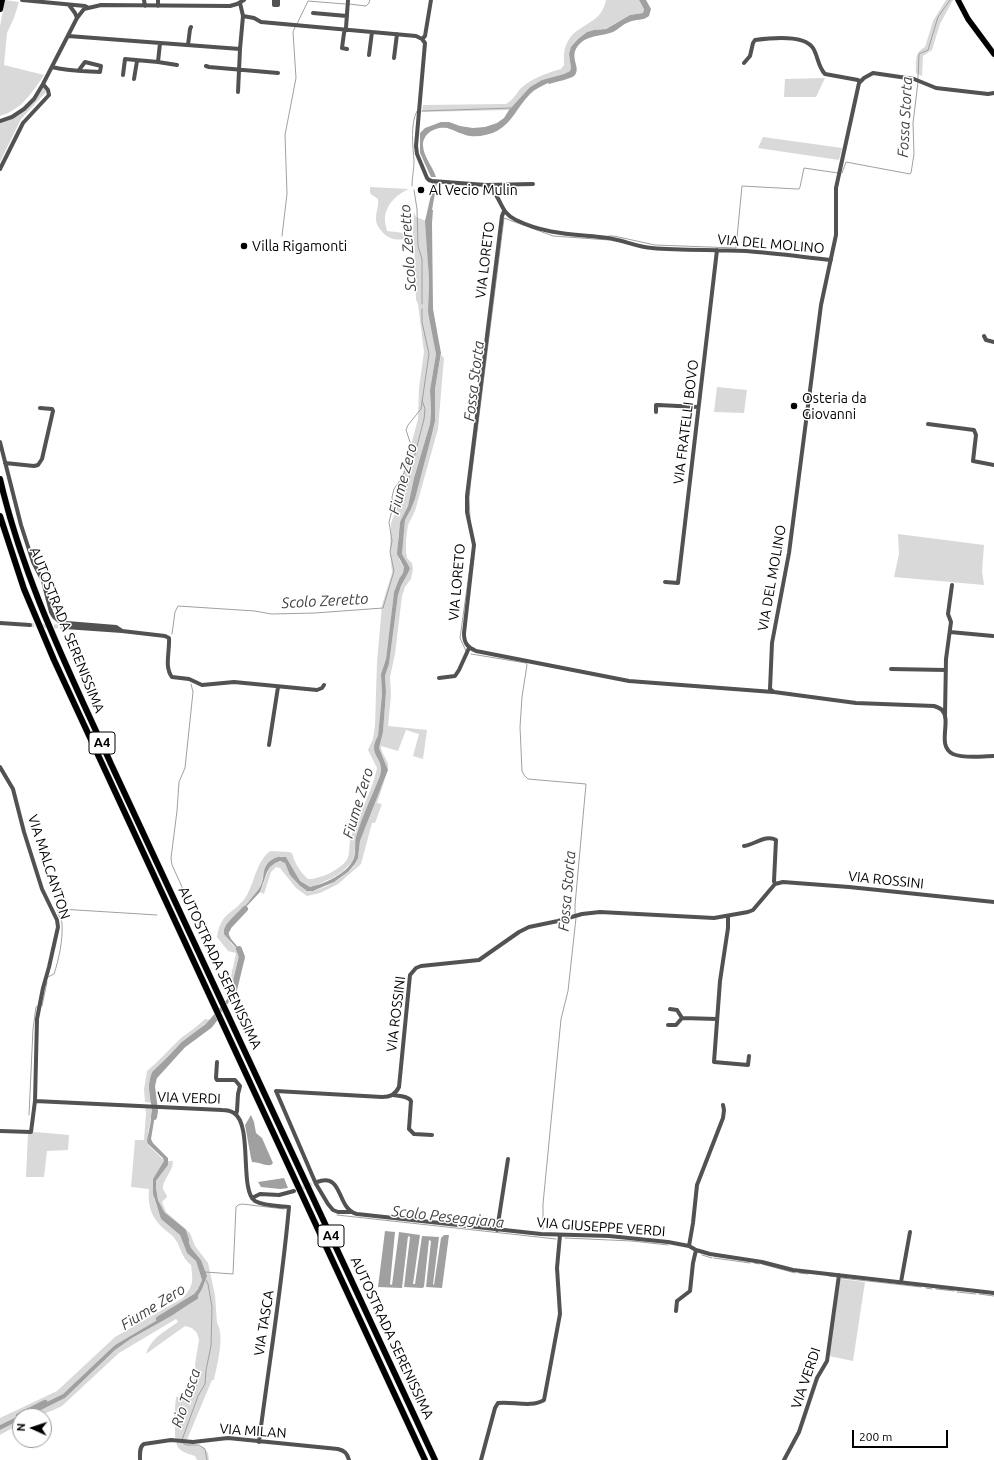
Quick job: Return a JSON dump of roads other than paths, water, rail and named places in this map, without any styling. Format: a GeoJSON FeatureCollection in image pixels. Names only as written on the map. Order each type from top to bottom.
{"type":"FeatureCollection","features":[{"type":"Feature","properties":{"kind":"highway"},"geometry":{"type":"LineString","coordinates":[[0,9],[2,0]]}},
{"type":"Feature","properties":{"kind":"highway","name":"AUTOSTRADA SERENISSIMA"},"geometry":{"type":"LineString","coordinates":[[0,479],[16,536],[34,587],[63,656],[131,806],[435,1460]]}},
{"type":"Feature","properties":{"kind":"highway","name":"AUTOSTRADA SERENISSIMA"},"geometry":{"type":"LineString","coordinates":[[0,516],[24,589],[54,660],[425,1460]]}},
{"type":"Feature","properties":{"kind":"main road"},"geometry":{"type":"LineString","coordinates":[[958,0],[968,19],[994,54]]}},
{"type":"Feature","properties":{"kind":"street"},"geometry":{"type":"LineString","coordinates":[[22,0],[84,6],[88,8]]}},
{"type":"Feature","properties":{"kind":"street"},"geometry":{"type":"LineString","coordinates":[[144,0],[144,6]]}},
{"type":"Feature","properties":{"kind":"street"},"geometry":{"type":"LineString","coordinates":[[158,0],[158,6]]}},
{"type":"Feature","properties":{"kind":"street"},"geometry":{"type":"LineString","coordinates":[[202,6],[203,0]]}},
{"type":"Feature","properties":{"kind":"street"},"geometry":{"type":"LineString","coordinates":[[274,0],[274,5],[278,5],[278,0]]}},
{"type":"Feature","properties":{"kind":"street"},"geometry":{"type":"LineString","coordinates":[[347,49],[342,48],[348,0]]}},
{"type":"Feature","properties":{"kind":"street"},"geometry":{"type":"LineString","coordinates":[[422,39],[425,36],[431,0]]}},
{"type":"Feature","properties":{"kind":"street"},"geometry":{"type":"LineString","coordinates":[[0,121],[12,117],[24,109],[34,99],[44,84],[77,18],[84,9],[101,5],[202,6],[234,5],[242,1],[244,16],[240,49],[238,92]]}},
{"type":"Feature","properties":{"kind":"street"},"geometry":{"type":"LineString","coordinates":[[68,5],[75,13],[77,18]]}},
{"type":"Feature","properties":{"kind":"street"},"geometry":{"type":"LineString","coordinates":[[313,13],[347,16]]}},
{"type":"Feature","properties":{"kind":"street"},"geometry":{"type":"LineString","coordinates":[[244,16],[254,18],[262,22],[416,36],[422,39],[425,43],[416,148],[418,158],[427,178],[432,181],[486,185],[533,184]]}},
{"type":"Feature","properties":{"kind":"street"},"geometry":{"type":"LineString","coordinates":[[188,45],[190,29],[192,27]]}},
{"type":"Feature","properties":{"kind":"street"},"geometry":{"type":"LineString","coordinates":[[369,55],[372,32]]}},
{"type":"Feature","properties":{"kind":"street"},"geometry":{"type":"LineString","coordinates":[[394,58],[397,34]]}},
{"type":"Feature","properties":{"kind":"street"},"geometry":{"type":"LineString","coordinates":[[68,36],[240,49]]}},
{"type":"Feature","properties":{"kind":"street"},"geometry":{"type":"LineString","coordinates":[[744,63],[750,56],[753,42],[755,40],[778,38],[804,41],[812,48],[824,74],[858,80],[860,82]]}},
{"type":"Feature","properties":{"kind":"street"},"geometry":{"type":"LineString","coordinates":[[158,62],[160,43]]}},
{"type":"Feature","properties":{"kind":"street"},"geometry":{"type":"LineString","coordinates":[[123,75],[125,59],[177,65]]}},
{"type":"Feature","properties":{"kind":"street"},"geometry":{"type":"LineString","coordinates":[[134,79],[137,61]]}},
{"type":"Feature","properties":{"kind":"street"},"geometry":{"type":"LineString","coordinates":[[52,67],[79,70],[100,72],[102,67],[100,65],[85,62],[79,70]]}},
{"type":"Feature","properties":{"kind":"street"},"geometry":{"type":"LineString","coordinates":[[206,66],[278,73]]}},
{"type":"Feature","properties":{"kind":"street"},"geometry":{"type":"LineString","coordinates":[[831,260],[836,235],[836,194],[860,82],[873,73],[914,79],[936,88],[988,94],[994,93]]}},
{"type":"Feature","properties":{"kind":"street"},"geometry":{"type":"LineString","coordinates":[[0,169],[23,123],[49,96],[49,91],[44,84]]}},
{"type":"Feature","properties":{"kind":"street"},"geometry":{"type":"LineString","coordinates":[[486,185],[498,196],[504,211]]}},
{"type":"Feature","properties":{"kind":"street","name":"VIA DEL MOLINO"},"geometry":{"type":"LineString","coordinates":[[504,211],[514,220],[567,235],[608,239],[651,248],[746,251],[831,260],[821,305],[789,553],[772,643],[770,689],[774,692]]}},
{"type":"Feature","properties":{"kind":"street","name":"VIA LORETO"},"geometry":{"type":"LineString","coordinates":[[469,648],[464,639],[464,633],[474,545],[467,512],[467,496],[502,216],[504,211]]}},
{"type":"Feature","properties":{"kind":"street","name":"VIA FRATELLI BOVO"},"geometry":{"type":"LineString","coordinates":[[665,582],[678,583],[717,250]]}},
{"type":"Feature","properties":{"kind":"street"},"geometry":{"type":"LineString","coordinates":[[984,336],[986,340],[994,342]]}},
{"type":"Feature","properties":{"kind":"street"},"geometry":{"type":"LineString","coordinates":[[656,412],[656,405],[698,407]]}},
{"type":"Feature","properties":{"kind":"street"},"geometry":{"type":"LineString","coordinates":[[5,463],[34,466],[38,465],[42,459],[53,411],[51,409],[40,408]]}},
{"type":"Feature","properties":{"kind":"street"},"geometry":{"type":"LineString","coordinates":[[928,424],[974,430],[976,435],[974,461],[994,465]]}},
{"type":"Feature","properties":{"kind":"street"},"geometry":{"type":"LineString","coordinates":[[0,442],[21,525],[54,617],[59,621],[67,623],[116,627],[122,631]]}},
{"type":"Feature","properties":{"kind":"street"},"geometry":{"type":"LineString","coordinates":[[952,585],[948,614],[951,622],[946,670],[946,746],[951,753],[959,755],[994,756]]}},
{"type":"Feature","properties":{"kind":"street"},"geometry":{"type":"LineString","coordinates":[[0,623],[30,625]]}},
{"type":"Feature","properties":{"kind":"street"},"geometry":{"type":"LineString","coordinates":[[65,628],[122,631],[164,636],[169,638],[168,669],[172,677],[189,679],[202,685],[234,682],[317,690],[322,688],[324,685]]}},
{"type":"Feature","properties":{"kind":"street"},"geometry":{"type":"LineString","coordinates":[[950,632],[993,636]]}},
{"type":"Feature","properties":{"kind":"street"},"geometry":{"type":"LineString","coordinates":[[439,678],[455,676],[469,648],[499,656],[629,681],[774,692],[856,703],[934,706],[942,710],[945,715]]}},
{"type":"Feature","properties":{"kind":"street"},"geometry":{"type":"LineString","coordinates":[[891,669],[946,670]]}},
{"type":"Feature","properties":{"kind":"street"},"geometry":{"type":"LineString","coordinates":[[268,745],[278,687]]}},
{"type":"Feature","properties":{"kind":"street","name":"VIA MALCANTON"},"geometry":{"type":"LineString","coordinates":[[0,767],[13,789],[24,832],[42,889],[58,923],[39,1006],[36,1033],[35,1101],[31,1132],[0,1131]]}},
{"type":"Feature","properties":{"kind":"street"},"geometry":{"type":"LineString","coordinates":[[744,846],[760,840],[772,838],[776,840],[775,884]]}},
{"type":"Feature","properties":{"kind":"street","name":"VIA ROSSINI"},"geometry":{"type":"LineString","coordinates":[[393,1095],[398,1087],[410,975],[413,971],[421,966],[480,960],[519,932],[530,927],[575,916],[600,912],[714,918],[728,917],[753,910],[775,884],[783,882],[842,886],[994,902]]}},
{"type":"Feature","properties":{"kind":"street"},"geometry":{"type":"LineString","coordinates":[[674,911],[674,916]]}},
{"type":"Feature","properties":{"kind":"street"},"geometry":{"type":"LineString","coordinates":[[728,917],[728,928],[720,981],[714,1062],[748,1065],[749,1056]]}},
{"type":"Feature","properties":{"kind":"street"},"geometry":{"type":"LineString","coordinates":[[670,1010],[677,1010],[682,1018]]}},
{"type":"Feature","properties":{"kind":"street"},"geometry":{"type":"LineString","coordinates":[[682,1018],[717,1019]]}},
{"type":"Feature","properties":{"kind":"street"},"geometry":{"type":"LineString","coordinates":[[668,1025],[676,1025],[682,1018]]}},
{"type":"Feature","properties":{"kind":"street"},"geometry":{"type":"LineString","coordinates":[[217,1062],[217,1080],[235,1080],[240,1086],[236,1114]]}},
{"type":"Feature","properties":{"kind":"street"},"geometry":{"type":"LineString","coordinates":[[317,1182],[325,1180],[334,1184],[350,1212],[343,1213],[333,1210],[325,1200],[316,1184],[276,1091],[382,1097],[393,1095],[406,1097],[411,1101],[409,1128],[414,1134],[432,1135]]}},
{"type":"Feature","properties":{"kind":"street","name":"VIA VERDI"},"geometry":{"type":"LineString","coordinates":[[35,1101],[222,1110],[236,1114],[241,1121],[248,1185],[252,1198]]}},
{"type":"Feature","properties":{"kind":"street"},"geometry":{"type":"LineString","coordinates":[[689,1246],[697,1185],[723,1118],[723,1105]]}},
{"type":"Feature","properties":{"kind":"street"},"geometry":{"type":"LineString","coordinates":[[497,1230],[508,1159]]}},
{"type":"Feature","properties":{"kind":"street"},"geometry":{"type":"LineString","coordinates":[[252,1198],[260,1194],[279,1195],[294,1191]]}},
{"type":"Feature","properties":{"kind":"street","name":"VIA TASCA"},"geometry":{"type":"LineString","coordinates":[[252,1198],[261,1203],[289,1207],[278,1312],[269,1358],[259,1442]]}},
{"type":"Feature","properties":{"kind":"street","name":"VIA GIUSEPPE VERDI"},"geometry":{"type":"LineString","coordinates":[[350,1212],[362,1215],[497,1230],[560,1235],[609,1236],[668,1242],[689,1246],[696,1250],[710,1254],[762,1262],[793,1270],[994,1294]]}},
{"type":"Feature","properties":{"kind":"street"},"geometry":{"type":"LineString","coordinates":[[901,1282],[910,1232]]}},
{"type":"Feature","properties":{"kind":"street"},"geometry":{"type":"LineString","coordinates":[[481,1460],[495,1408],[498,1403],[507,1402],[532,1404],[539,1403],[544,1400],[560,1314],[557,1268],[560,1235]]}},
{"type":"Feature","properties":{"kind":"street"},"geometry":{"type":"LineString","coordinates":[[676,1311],[677,1301],[690,1291],[696,1250]]}},
{"type":"Feature","properties":{"kind":"street","name":"VIA VERDI"},"geometry":{"type":"LineString","coordinates":[[784,1460],[799,1432],[817,1378],[827,1361],[839,1275]]}},
{"type":"Feature","properties":{"kind":"street","name":"VIA MILAN"},"geometry":{"type":"LineString","coordinates":[[140,1460],[140,1449],[144,1444],[182,1440],[193,1442],[228,1438],[338,1449],[344,1451],[348,1455],[349,1460]]}},
{"type":"Feature","properties":{"kind":"waterway"},"geometry":{"type":"LineString","coordinates":[[349,4],[366,6],[370,0]]}},
{"type":"Feature","properties":{"kind":"waterway","name":"Fossa Storta"},"geometry":{"type":"LineString","coordinates":[[918,78],[919,54],[928,50],[938,17],[950,0]]}},
{"type":"Feature","properties":{"kind":"waterway"},"geometry":{"type":"LineString","coordinates":[[297,24],[308,1],[345,4]]}},
{"type":"Feature","properties":{"kind":"waterway"},"geometry":{"type":"LineString","coordinates":[[282,236],[287,194],[285,135],[296,78],[293,32],[295,27]]}},
{"type":"Feature","properties":{"kind":"waterway","name":"Fossa Storta"},"geometry":{"type":"LineString","coordinates":[[842,173],[846,162],[911,173],[914,154],[913,123],[918,82]]}},
{"type":"Feature","properties":{"kind":"waterway","name":"Scolo Zeretto"},"geometry":{"type":"LineString","coordinates":[[422,111],[512,108]]}},
{"type":"Feature","properties":{"kind":"waterway","name":"Scolo Zeretto"},"geometry":{"type":"LineString","coordinates":[[412,186],[414,161],[413,122],[417,111]]}},
{"type":"Feature","properties":{"kind":"waterway","name":"Fossa Storta"},"geometry":{"type":"LineString","coordinates":[[609,236],[655,245],[736,248],[742,186],[799,189],[804,168],[838,173]]}},
{"type":"Feature","properties":{"kind":"waterway","name":"Scolo Zeretto"},"geometry":{"type":"LineString","coordinates":[[414,190],[417,209],[418,246],[422,259],[422,304]]}},
{"type":"Feature","properties":{"kind":"waterway","name":"Fossa Storta"},"geometry":{"type":"LineString","coordinates":[[470,518],[469,498],[471,479],[504,218],[553,236],[609,240]]}},
{"type":"Feature","properties":{"kind":"waterway","name":"Scolo Zeretto"},"geometry":{"type":"LineString","coordinates":[[172,634],[175,612],[178,606],[255,611],[271,614],[315,613],[383,608],[394,571],[390,552],[392,541],[389,522],[393,507],[392,497],[394,489],[403,476],[405,459],[411,445],[406,430],[408,425],[421,409],[429,354],[422,322],[422,309]]}},
{"type":"Feature","properties":{"kind":"waterway"},"geometry":{"type":"LineString","coordinates":[[393,507],[398,508],[405,493],[424,419],[425,409],[422,400]]}},
{"type":"Feature","properties":{"kind":"waterway","name":"Fossa Storta"},"geometry":{"type":"LineString","coordinates":[[466,651],[460,638],[471,559]]}},
{"type":"Feature","properties":{"kind":"waterway","name":"Fossa Storta"},"geometry":{"type":"LineString","coordinates":[[471,654],[526,663],[527,665],[522,697],[520,727],[522,771],[524,775],[528,779],[586,784],[575,915]]}},
{"type":"Feature","properties":{"kind":"waterway","name":"Scolo Zeretto"},"geometry":{"type":"LineString","coordinates":[[188,900],[172,865],[171,858],[179,782],[185,768],[193,692],[191,684]]}},
{"type":"Feature","properties":{"kind":"waterway","name":"Fiume Zero"},"geometry":{"type":"LineString","coordinates":[[227,930],[245,909]]}},
{"type":"Feature","properties":{"kind":"waterway","name":"Scolo Zeretto"},"geometry":{"type":"LineString","coordinates":[[48,977],[54,974],[61,943],[62,924],[58,910],[157,915]]}},
{"type":"Feature","properties":{"kind":"waterway","name":"Fossa Storta"},"geometry":{"type":"LineString","coordinates":[[543,1229],[543,1204],[561,1019],[568,991],[576,918]]}},
{"type":"Feature","properties":{"kind":"waterway","name":"Fiume Zero"},"geometry":{"type":"LineString","coordinates":[[234,990],[242,957],[239,949]]}},
{"type":"Feature","properties":{"kind":"waterway","name":"Scolo Zeretto"},"geometry":{"type":"LineString","coordinates":[[42,1006],[47,982]]}},
{"type":"Feature","properties":{"kind":"waterway","name":"Scolo Zeretto"},"geometry":{"type":"LineString","coordinates":[[29,1115],[33,1029],[36,1007],[38,1006]]}},
{"type":"Feature","properties":{"kind":"waterway","name":"Fiume Zero"},"geometry":{"type":"LineString","coordinates":[[154,1117],[155,1111],[152,1086],[154,1077],[183,1045],[210,1025],[217,1016]]}},
{"type":"Feature","properties":{"kind":"waterway","name":"Scolo Peseggiana"},"geometry":{"type":"LineString","coordinates":[[205,1272],[233,1274],[236,1207],[238,1205],[242,1204],[284,1209]]}},
{"type":"Feature","properties":{"kind":"waterway","name":"Fiume Zero"},"geometry":{"type":"LineString","coordinates":[[163,1215],[183,1231],[186,1240]]}},
{"type":"Feature","properties":{"kind":"waterway","name":"Scolo Peseggiana"},"geometry":{"type":"LineString","coordinates":[[337,1215],[556,1239]]}},
{"type":"Feature","properties":{"kind":"waterway","name":"Scolo Peseggiana"},"geometry":{"type":"LineString","coordinates":[[565,1238],[632,1241],[668,1245]]}},
{"type":"Feature","properties":{"kind":"waterway","name":"Scolo Peseggiana"},"geometry":{"type":"LineString","coordinates":[[702,1255],[712,1258]]}},
{"type":"Feature","properties":{"kind":"waterway","name":"Scolo Peseggiana"},"geometry":{"type":"LineString","coordinates":[[714,1258],[750,1263]]}},
{"type":"Feature","properties":{"kind":"waterway","name":"Scolo Peseggiana"},"geometry":{"type":"LineString","coordinates":[[754,1263],[759,1264]]}},
{"type":"Feature","properties":{"kind":"waterway","name":"Scolo Peseggiana"},"geometry":{"type":"LineString","coordinates":[[762,1264],[795,1273]]}},
{"type":"Feature","properties":{"kind":"waterway","name":"Scolo Peseggiana"},"geometry":{"type":"LineString","coordinates":[[799,1273],[808,1274]]}},
{"type":"Feature","properties":{"kind":"waterway","name":"Scolo Peseggiana"},"geometry":{"type":"LineString","coordinates":[[829,1276],[837,1277]]}},
{"type":"Feature","properties":{"kind":"waterway","name":"Scolo Peseggiana"},"geometry":{"type":"LineString","coordinates":[[841,1278],[921,1287]]}},
{"type":"Feature","properties":{"kind":"waterway","name":"Rio Tasca"},"geometry":{"type":"LineString","coordinates":[[182,1440],[198,1396],[205,1384],[211,1346],[212,1307],[206,1280]]}},
{"type":"Feature","properties":{"kind":"waterway","name":"Scolo Peseggiana"},"geometry":{"type":"LineString","coordinates":[[926,1288],[932,1289]]}},
{"type":"Feature","properties":{"kind":"waterway","name":"Scolo Peseggiana"},"geometry":{"type":"LineString","coordinates":[[936,1289],[954,1291]]}},
{"type":"Feature","properties":{"kind":"waterway","name":"Scolo Peseggiana"},"geometry":{"type":"LineString","coordinates":[[957,1292],[976,1294]]}},
{"type":"Feature","properties":{"kind":"waterway","name":"Scolo Peseggiana"},"geometry":{"type":"LineString","coordinates":[[979,1294],[994,1296]]}},
{"type":"Feature","properties":{"kind":"waterway","name":"Fiume Zero"},"geometry":{"type":"LineString","coordinates":[[159,1319],[195,1297]]}},
{"type":"Feature","properties":{"kind":"waterway","name":"Fiume Zero"},"geometry":{"type":"LineString","coordinates":[[35,1408],[45,1403]]}},
{"type":"Feature","properties":{"kind":"waterway","name":"Rio Tasca"},"geometry":{"type":"LineString","coordinates":[[183,1443],[186,1445],[199,1445],[205,1449],[207,1460]]}},
{"type":"Feature","properties":{"kind":"tunnel"},"geometry":{"type":"LineString","coordinates":[[30,625],[65,627]]}},
{"type":"Feature","properties":{"kind":"tunnel"},"geometry":{"type":"LineString","coordinates":[[297,1190],[317,1182]]}},
{"type":"Feature","properties":{"kind":"place","name":"Al Vecio Mulin"},"geometry":{"type":"Point","coordinates":[421,190]}},
{"type":"Feature","properties":{"kind":"place","name":"Villa Rigamonti"},"geometry":{"type":"Point","coordinates":[244,246]}},
{"type":"Feature","properties":{"kind":"place","name":"Osteria da Giovanni"},"geometry":{"type":"Point","coordinates":[794,406]}}]}
